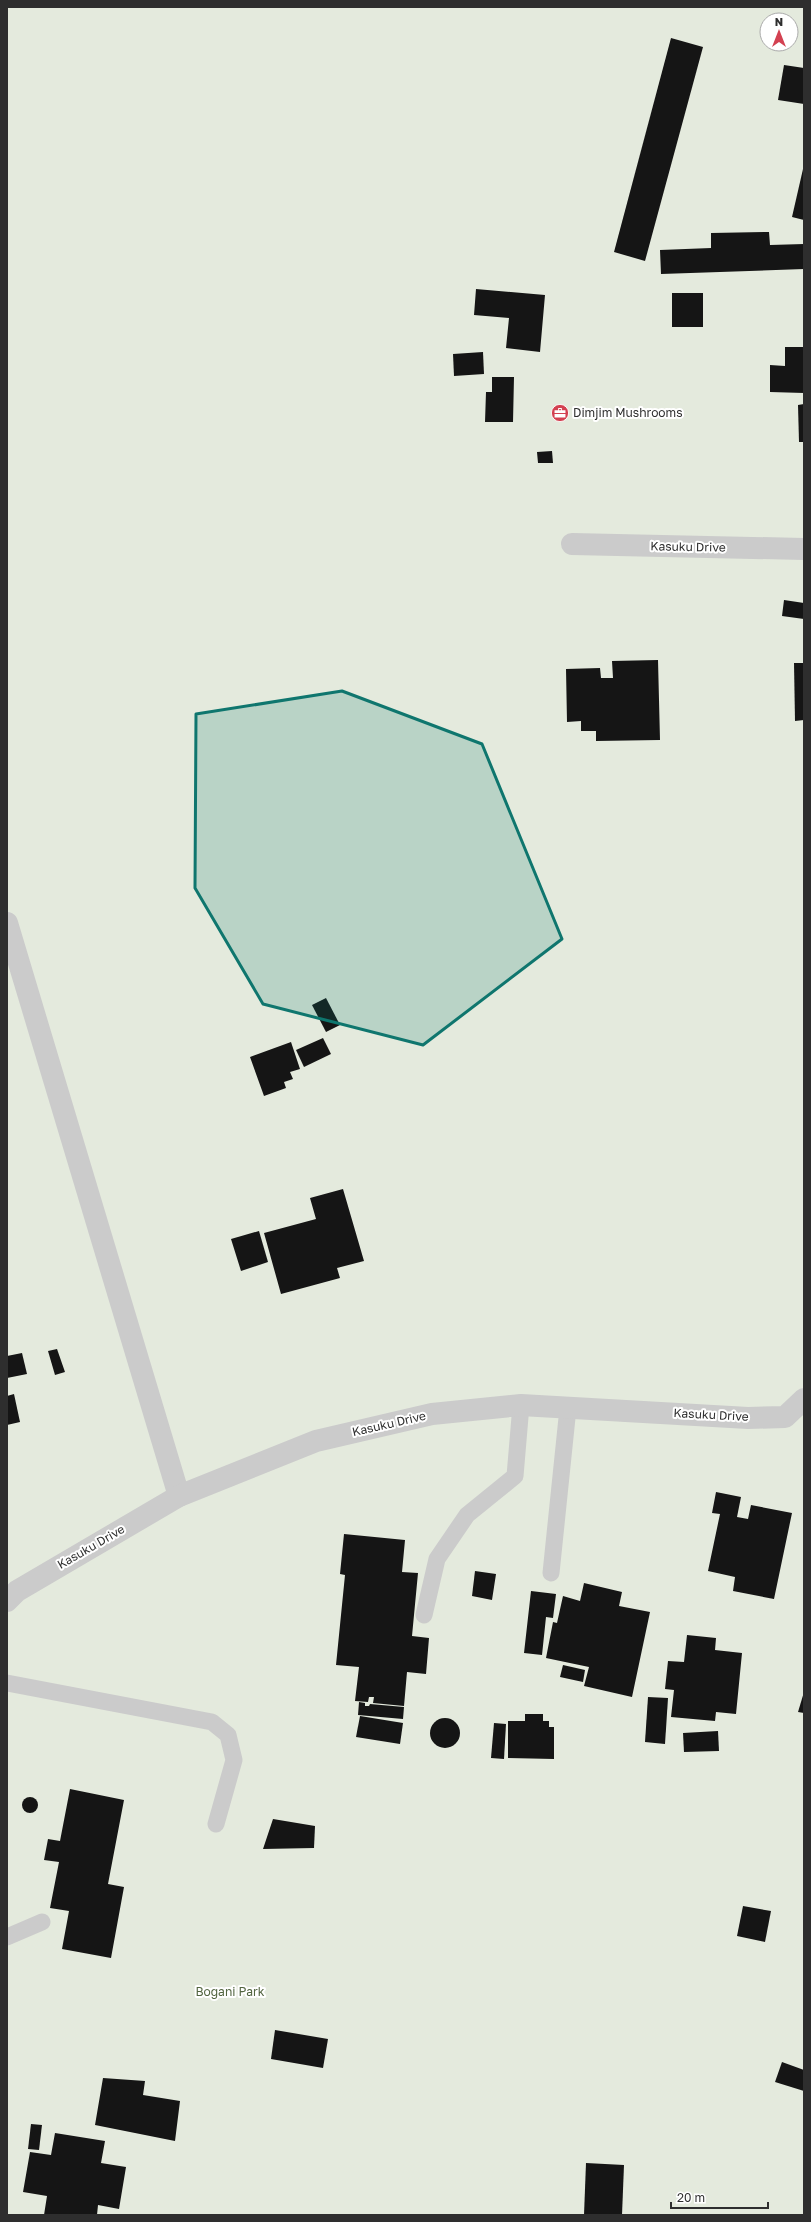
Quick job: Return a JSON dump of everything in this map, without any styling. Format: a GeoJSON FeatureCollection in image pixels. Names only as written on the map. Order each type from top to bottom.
{"type":"FeatureCollection","features":[{"type":"Feature","properties":{"kind":"street","name":"Kasuku Drive"},"geometry":{"type":"LineString","coordinates":[[572,544],[804,549]]}},
{"type":"Feature","properties":{"kind":"street"},"geometry":{"type":"LineString","coordinates":[[7,923],[179,1496]]}},
{"type":"Feature","properties":{"kind":"street","name":"Kasuku Drive"},"geometry":{"type":"LineString","coordinates":[[7,1601],[17,1591],[179,1496],[316,1441],[432,1414],[521,1405],[748,1418],[785,1417],[804,1399]]}},
{"type":"Feature","properties":{"kind":"lane"},"geometry":{"type":"LineString","coordinates":[[424,1615],[437,1559],[467,1515],[514,1476],[521,1405]]}},
{"type":"Feature","properties":{"kind":"lane"},"geometry":{"type":"LineString","coordinates":[[551,1574],[568,1408]]}},
{"type":"Feature","properties":{"kind":"lane"},"geometry":{"type":"LineString","coordinates":[[7,1683],[212,1722],[228,1735],[234,1760],[216,1824]]}},
{"type":"Feature","properties":{"kind":"lane"},"geometry":{"type":"LineString","coordinates":[[7,1937],[42,1922]]}},
{"type":"Feature","properties":{"kind":"highlighted area"},"geometry":{"type":"Polygon","coordinates":[[[342,691],[482,744],[562,939],[423,1045],[263,1004],[195,888],[196,714],[342,691]]]}},
{"type":"Feature","properties":{"kind":"green space","name":"Bogani Park"},"geometry":{"type":"Polygon","coordinates":[[[7,7],[804,7],[804,2215],[7,2215],[7,7]]]}},
{"type":"Feature","properties":{"kind":"building"},"geometry":{"type":"Polygon","coordinates":[[[671,38],[703,47],[645,261],[614,252],[671,38]]]}},
{"type":"Feature","properties":{"kind":"building"},"geometry":{"type":"Polygon","coordinates":[[[784,65],[804,68],[804,104],[778,100],[784,65]]]}},
{"type":"Feature","properties":{"kind":"building"},"geometry":{"type":"Polygon","coordinates":[[[804,169],[804,220],[792,217],[804,169]]]}},
{"type":"Feature","properties":{"kind":"building"},"geometry":{"type":"Polygon","coordinates":[[[769,232],[770,245],[804,244],[804,269],[661,274],[660,250],[711,248],[711,233],[769,232]]]}},
{"type":"Feature","properties":{"kind":"building"},"geometry":{"type":"Polygon","coordinates":[[[476,289],[545,295],[540,352],[506,348],[509,318],[474,315],[476,289]]]}},
{"type":"Feature","properties":{"kind":"building"},"geometry":{"type":"Polygon","coordinates":[[[672,293],[703,293],[703,327],[672,327],[672,293]]]}},
{"type":"Feature","properties":{"kind":"building"},"geometry":{"type":"Polygon","coordinates":[[[785,347],[804,347],[804,393],[770,392],[770,365],[785,366],[785,347]]]}},
{"type":"Feature","properties":{"kind":"building"},"geometry":{"type":"Polygon","coordinates":[[[483,352],[484,374],[454,376],[453,354],[483,352]]]}},
{"type":"Feature","properties":{"kind":"building"},"geometry":{"type":"Polygon","coordinates":[[[492,377],[514,377],[513,422],[485,422],[486,392],[492,392],[492,377]]]}},
{"type":"Feature","properties":{"kind":"building"},"geometry":{"type":"Polygon","coordinates":[[[804,404],[804,442],[799,442],[798,405],[804,404]]]}},
{"type":"Feature","properties":{"kind":"building"},"geometry":{"type":"Polygon","coordinates":[[[552,451],[553,463],[538,463],[537,452],[552,451]]]}},
{"type":"Feature","properties":{"kind":"building"},"geometry":{"type":"Polygon","coordinates":[[[784,600],[804,603],[804,619],[782,616],[784,600]]]}},
{"type":"Feature","properties":{"kind":"building"},"geometry":{"type":"Polygon","coordinates":[[[658,660],[660,740],[596,741],[596,731],[581,731],[581,721],[567,722],[566,669],[600,668],[601,678],[613,678],[612,661],[658,660]]]}},
{"type":"Feature","properties":{"kind":"building"},"geometry":{"type":"Polygon","coordinates":[[[794,663],[804,663],[804,720],[795,721],[794,663]]]}},
{"type":"Feature","properties":{"kind":"building"},"geometry":{"type":"Polygon","coordinates":[[[326,998],[340,1025],[326,1032],[312,1005],[326,998]]]}},
{"type":"Feature","properties":{"kind":"building"},"geometry":{"type":"Polygon","coordinates":[[[323,1038],[331,1054],[304,1067],[296,1050],[323,1038]]]}},
{"type":"Feature","properties":{"kind":"building"},"geometry":{"type":"Polygon","coordinates":[[[291,1042],[300,1069],[290,1072],[293,1079],[284,1082],[286,1088],[264,1096],[250,1057],[291,1042]]]}},
{"type":"Feature","properties":{"kind":"building"},"geometry":{"type":"Polygon","coordinates":[[[343,1189],[364,1261],[337,1268],[340,1278],[281,1294],[264,1233],[316,1219],[310,1198],[343,1189]]]}},
{"type":"Feature","properties":{"kind":"building"},"geometry":{"type":"Polygon","coordinates":[[[259,1231],[268,1262],[241,1271],[231,1239],[259,1231]]]}},
{"type":"Feature","properties":{"kind":"building"},"geometry":{"type":"Polygon","coordinates":[[[57,1349],[65,1372],[55,1375],[48,1351],[57,1349]]]}},
{"type":"Feature","properties":{"kind":"building"},"geometry":{"type":"Polygon","coordinates":[[[22,1353],[27,1374],[7,1378],[7,1356],[22,1353]]]}},
{"type":"Feature","properties":{"kind":"building"},"geometry":{"type":"Polygon","coordinates":[[[14,1394],[20,1422],[7,1425],[7,1396],[14,1394]]]}},
{"type":"Feature","properties":{"kind":"building"},"geometry":{"type":"Polygon","coordinates":[[[716,1492],[741,1497],[737,1517],[748,1519],[751,1505],[792,1513],[774,1599],[733,1591],[735,1577],[708,1571],[720,1514],[712,1513],[716,1492]]]}},
{"type":"Feature","properties":{"kind":"building"},"geometry":{"type":"Polygon","coordinates":[[[344,1534],[405,1540],[402,1572],[418,1573],[412,1636],[429,1638],[426,1674],[407,1672],[404,1706],[373,1703],[374,1697],[369,1697],[368,1702],[355,1701],[359,1667],[336,1665],[345,1575],[340,1574],[344,1534]]]}},
{"type":"Feature","properties":{"kind":"building"},"geometry":{"type":"Polygon","coordinates":[[[475,1571],[496,1574],[492,1600],[472,1596],[475,1571]]]}},
{"type":"Feature","properties":{"kind":"building"},"geometry":{"type":"Polygon","coordinates":[[[584,1583],[622,1592],[619,1606],[650,1612],[632,1697],[584,1686],[589,1667],[546,1658],[553,1622],[557,1623],[563,1596],[580,1601],[584,1583]]]}},
{"type":"Feature","properties":{"kind":"building"},"geometry":{"type":"Polygon","coordinates":[[[531,1591],[556,1594],[553,1618],[546,1617],[542,1655],[524,1653],[531,1591]]]}},
{"type":"Feature","properties":{"kind":"building"},"geometry":{"type":"Polygon","coordinates":[[[687,1635],[716,1638],[715,1650],[742,1653],[736,1714],[716,1712],[715,1721],[671,1717],[674,1690],[665,1689],[668,1661],[684,1662],[687,1635]]]}},
{"type":"Feature","properties":{"kind":"building"},"geometry":{"type":"Polygon","coordinates":[[[563,1665],[585,1670],[583,1682],[560,1677],[563,1665]]]}},
{"type":"Feature","properties":{"kind":"building"},"geometry":{"type":"Polygon","coordinates":[[[804,1692],[804,1713],[798,1712],[804,1692]]]}},
{"type":"Feature","properties":{"kind":"building"},"geometry":{"type":"Polygon","coordinates":[[[648,1697],[668,1698],[665,1744],[645,1742],[648,1697]]]}},
{"type":"Feature","properties":{"kind":"building"},"geometry":{"type":"Polygon","coordinates":[[[359,1702],[365,1703],[365,1706],[369,1706],[370,1704],[404,1707],[403,1719],[358,1715],[359,1702]]]}},
{"type":"Feature","properties":{"kind":"building"},"geometry":{"type":"Polygon","coordinates":[[[525,1714],[543,1714],[543,1721],[549,1721],[549,1727],[554,1727],[554,1759],[508,1758],[508,1721],[525,1721],[525,1714]]]}},
{"type":"Feature","properties":{"kind":"building"},"geometry":{"type":"Polygon","coordinates":[[[360,1716],[403,1723],[400,1744],[356,1737],[360,1716]]]}},
{"type":"Feature","properties":{"kind":"building"},"geometry":{"type":"Polygon","coordinates":[[[445,1718],[456,1722],[460,1733],[456,1744],[445,1748],[434,1744],[430,1733],[434,1722],[445,1718]]]}},
{"type":"Feature","properties":{"kind":"building"},"geometry":{"type":"Polygon","coordinates":[[[494,1723],[506,1724],[504,1759],[491,1758],[494,1723]]]}},
{"type":"Feature","properties":{"kind":"building"},"geometry":{"type":"Polygon","coordinates":[[[718,1731],[719,1751],[684,1752],[683,1733],[718,1731]]]}},
{"type":"Feature","properties":{"kind":"building"},"geometry":{"type":"Polygon","coordinates":[[[70,1789],[124,1800],[108,1884],[124,1887],[111,1958],[62,1949],[69,1911],[50,1908],[59,1862],[44,1860],[48,1839],[60,1841],[70,1789]]]}},
{"type":"Feature","properties":{"kind":"building"},"geometry":{"type":"Polygon","coordinates":[[[30,1797],[37,1802],[38,1805],[33,1812],[30,1813],[23,1808],[22,1805],[27,1798],[30,1797]]]}},
{"type":"Feature","properties":{"kind":"building"},"geometry":{"type":"Polygon","coordinates":[[[273,1819],[315,1826],[314,1848],[263,1849],[273,1819]]]}},
{"type":"Feature","properties":{"kind":"building"},"geometry":{"type":"Polygon","coordinates":[[[743,1906],[771,1911],[765,1942],[737,1936],[743,1906]]]}},
{"type":"Feature","properties":{"kind":"building"},"geometry":{"type":"Polygon","coordinates":[[[275,2030],[328,2039],[323,2068],[271,2059],[275,2030]]]}},
{"type":"Feature","properties":{"kind":"building"},"geometry":{"type":"Polygon","coordinates":[[[782,2062],[804,2070],[804,2091],[775,2082],[782,2062]]]}},
{"type":"Feature","properties":{"kind":"building"},"geometry":{"type":"Polygon","coordinates":[[[103,2078],[145,2081],[143,2095],[180,2101],[175,2141],[95,2125],[103,2078]]]}},
{"type":"Feature","properties":{"kind":"building"},"geometry":{"type":"Polygon","coordinates":[[[31,2124],[42,2125],[39,2150],[28,2149],[31,2124]]]}},
{"type":"Feature","properties":{"kind":"building"},"geometry":{"type":"Polygon","coordinates":[[[55,2133],[105,2141],[101,2163],[126,2167],[119,2209],[98,2205],[97,2215],[44,2215],[47,2196],[23,2192],[30,2152],[51,2155],[55,2133]]]}},
{"type":"Feature","properties":{"kind":"building"},"geometry":{"type":"Polygon","coordinates":[[[586,2163],[624,2165],[622,2215],[584,2215],[586,2163]]]}},
{"type":"Feature","properties":{"kind":"place","name":"Dimjim Mushrooms"},"geometry":{"type":"Point","coordinates":[560,413]}}]}
